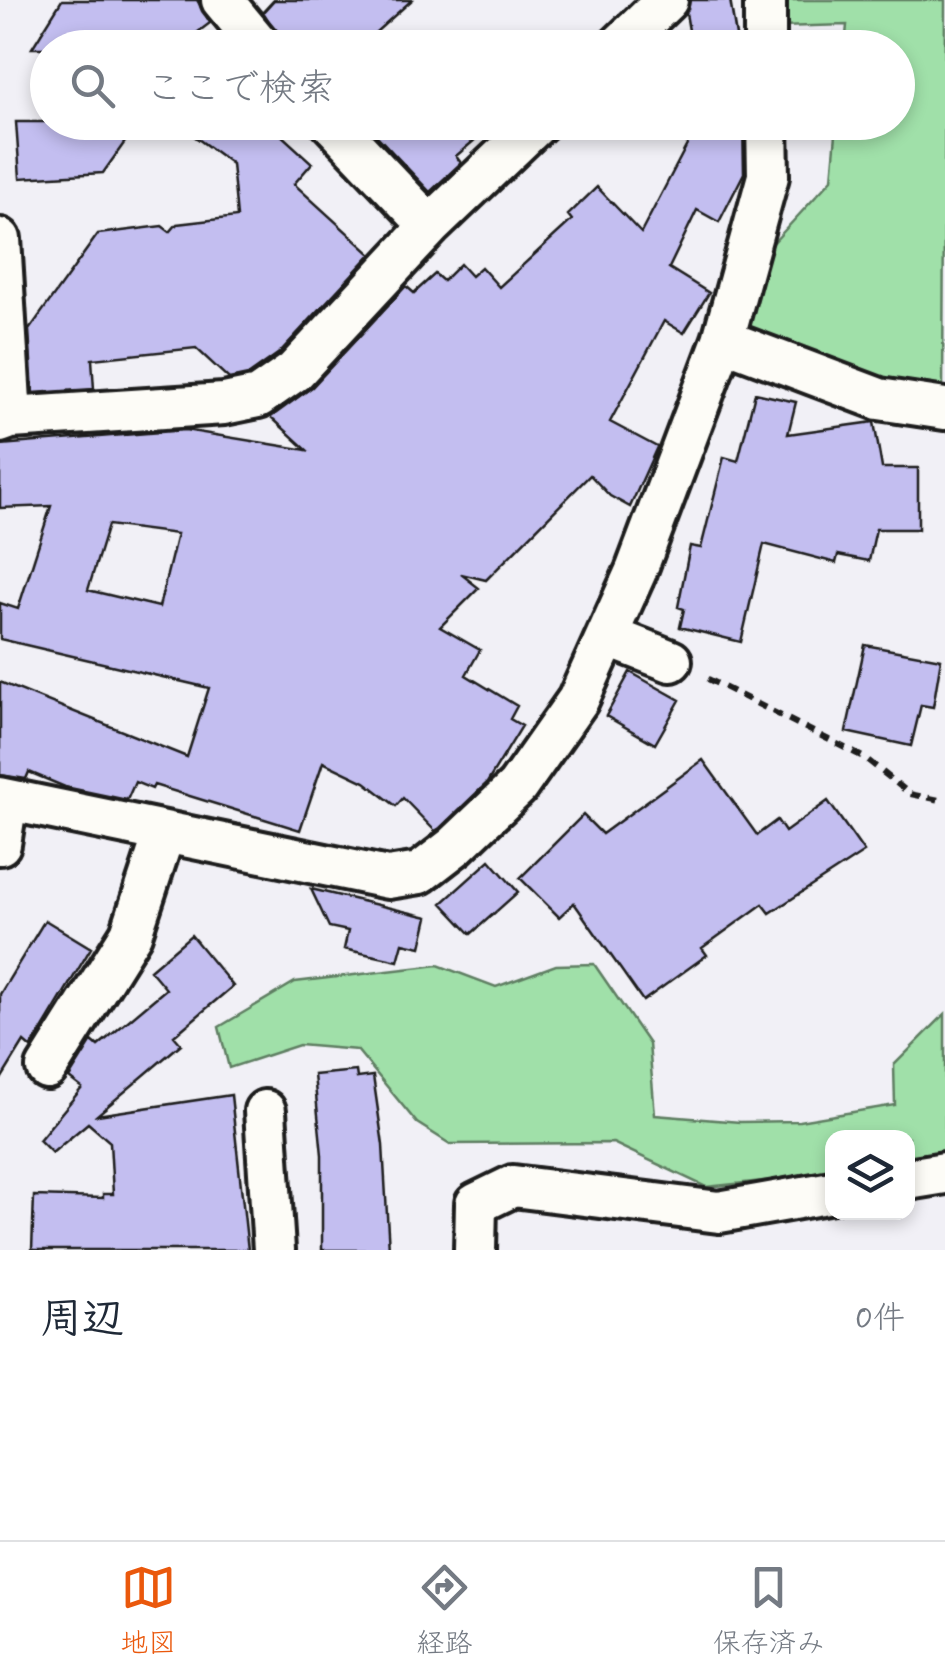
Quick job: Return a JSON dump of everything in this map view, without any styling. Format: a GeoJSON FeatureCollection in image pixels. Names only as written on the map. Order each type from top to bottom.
{"type":"FeatureCollection","features":[{"type":"Feature","properties":{"kind":"street"},"geometry":{"type":"LineString","coordinates":[[222,0],[247,30]]}},
{"type":"Feature","properties":{"kind":"street"},"geometry":{"type":"LineString","coordinates":[[636,30],[667,0]]}},
{"type":"Feature","properties":{"kind":"street"},"geometry":{"type":"LineString","coordinates":[[764,0],[765,30]]}},
{"type":"Feature","properties":{"kind":"street"},"geometry":{"type":"LineString","coordinates":[[348,140],[430,226]]}},
{"type":"Feature","properties":{"kind":"street"},"geometry":{"type":"LineString","coordinates":[[0,239],[6,420],[224,404],[258,397],[294,372],[430,226],[520,140]]}},
{"type":"Feature","properties":{"kind":"street"},"geometry":{"type":"LineString","coordinates":[[0,844],[3,799],[388,878],[420,873],[517,788],[578,700],[723,340],[768,176],[767,140]]}},
{"type":"Feature","properties":{"kind":"street"},"geometry":{"type":"LineString","coordinates":[[723,340],[879,399],[945,409]]}},
{"type":"Feature","properties":{"kind":"street"},"geometry":{"type":"LineString","coordinates":[[607,636],[671,662]]}},
{"type":"Feature","properties":{"kind":"street"},"geometry":{"type":"LineString","coordinates":[[47,1068],[131,934],[164,834]]}},
{"type":"Feature","properties":{"kind":"street"},"geometry":{"type":"LineString","coordinates":[[265,1110],[274,1250]]}},
{"type":"Feature","properties":{"kind":"street"},"geometry":{"type":"LineString","coordinates":[[915,1179],[945,1173]]}},
{"type":"Feature","properties":{"kind":"street"},"geometry":{"type":"LineString","coordinates":[[475,1250],[476,1204],[513,1186],[719,1212],[825,1193]]}},
{"type":"Feature","properties":{"kind":"path"},"geometry":{"type":"LineString","coordinates":[[671,662],[865,758],[910,794],[945,801]]}},
{"type":"Feature","properties":{"kind":"green space"},"geometry":{"type":"Polygon","coordinates":[[[778,0],[945,0],[943,394],[804,361],[745,326],[761,256],[832,179],[835,140],[915,140],[915,30],[847,30],[847,25],[779,27],[778,0]]]}},
{"type":"Feature","properties":{"kind":"green space"},"geometry":{"type":"Polygon","coordinates":[[[594,964],[649,1044],[655,1115],[740,1122],[799,1121],[895,1105],[894,1065],[945,1014],[945,1154],[915,1160],[915,1130],[825,1130],[825,1175],[706,1187],[613,1143],[450,1144],[417,1123],[357,1050],[299,1045],[229,1068],[219,1027],[295,982],[438,965],[496,987],[556,965],[594,964]]]}},
{"type":"Feature","properties":{"kind":"building"},"geometry":{"type":"Polygon","coordinates":[[[62,0],[197,0],[210,23],[201,30],[43,30],[62,0]]]}},
{"type":"Feature","properties":{"kind":"building"},"geometry":{"type":"Polygon","coordinates":[[[274,0],[412,0],[378,30],[274,30],[263,12],[274,0]]]}},
{"type":"Feature","properties":{"kind":"building"},"geometry":{"type":"Polygon","coordinates":[[[690,0],[730,0],[735,30],[689,30],[686,13],[690,0]]]}},
{"type":"Feature","properties":{"kind":"building"},"geometry":{"type":"Polygon","coordinates":[[[16,122],[30,122],[30,140],[126,140],[103,173],[20,178],[16,122]]]}},
{"type":"Feature","properties":{"kind":"building"},"geometry":{"type":"Polygon","coordinates":[[[199,140],[287,140],[312,163],[294,184],[371,254],[279,353],[248,375],[229,379],[196,348],[92,359],[94,389],[33,393],[29,330],[98,234],[162,226],[170,232],[177,224],[237,217],[232,164],[199,140]]]}},
{"type":"Feature","properties":{"kind":"building"},"geometry":{"type":"Polygon","coordinates":[[[381,140],[475,140],[456,156],[461,163],[430,192],[381,140]]]}},
{"type":"Feature","properties":{"kind":"building"},"geometry":{"type":"Polygon","coordinates":[[[690,140],[743,140],[744,173],[719,222],[697,210],[669,268],[709,293],[684,333],[664,321],[610,422],[657,447],[630,507],[610,496],[590,475],[486,580],[461,574],[479,588],[440,627],[480,650],[466,675],[517,706],[510,719],[522,726],[487,783],[435,831],[403,798],[396,806],[365,782],[323,762],[300,830],[154,785],[152,789],[135,782],[127,800],[65,787],[29,772],[26,779],[0,775],[0,682],[187,757],[209,688],[0,639],[0,603],[18,609],[51,506],[0,508],[0,445],[185,430],[307,450],[271,417],[312,387],[406,286],[414,293],[435,274],[443,281],[460,264],[471,276],[481,267],[499,287],[572,220],[568,215],[597,187],[641,233],[690,140]],[[108,525],[88,590],[159,607],[177,534],[108,525]]]}},
{"type":"Feature","properties":{"kind":"building"},"geometry":{"type":"Polygon","coordinates":[[[755,393],[796,402],[788,434],[874,422],[882,468],[918,468],[918,529],[876,529],[869,561],[838,555],[836,563],[764,544],[741,642],[680,627],[684,609],[678,607],[690,546],[701,548],[724,457],[738,461],[755,393]]]}},
{"type":"Feature","properties":{"kind":"building"},"geometry":{"type":"Polygon","coordinates":[[[865,645],[941,659],[933,707],[921,705],[911,746],[846,732],[865,645]]]}},
{"type":"Feature","properties":{"kind":"building"},"geometry":{"type":"Polygon","coordinates":[[[630,672],[680,700],[655,744],[606,716],[630,672]]]}},
{"type":"Feature","properties":{"kind":"building"},"geometry":{"type":"Polygon","coordinates":[[[703,760],[757,835],[777,820],[785,832],[828,801],[864,852],[770,913],[763,904],[702,948],[707,955],[643,1001],[574,903],[559,917],[520,878],[583,815],[602,834],[703,760]]]}},
{"type":"Feature","properties":{"kind":"building"},"geometry":{"type":"Polygon","coordinates":[[[490,860],[518,892],[471,934],[442,903],[490,860]]]}},
{"type":"Feature","properties":{"kind":"building"},"geometry":{"type":"Polygon","coordinates":[[[311,889],[428,917],[421,947],[403,943],[398,961],[344,949],[348,931],[329,927],[311,889]]]}},
{"type":"Feature","properties":{"kind":"building"},"geometry":{"type":"Polygon","coordinates":[[[45,920],[91,948],[31,1048],[24,1042],[0,1081],[0,994],[45,920]]]}},
{"type":"Feature","properties":{"kind":"building"},"geometry":{"type":"Polygon","coordinates":[[[191,935],[233,986],[174,1036],[181,1044],[97,1115],[231,1095],[248,1250],[32,1250],[34,1196],[103,1198],[103,1194],[113,1194],[110,1142],[88,1123],[52,1153],[39,1140],[82,1088],[69,1078],[92,1041],[98,1046],[166,989],[150,970],[191,935]]]}},
{"type":"Feature","properties":{"kind":"building"},"geometry":{"type":"Polygon","coordinates":[[[356,1071],[357,1078],[373,1076],[383,1145],[389,1250],[322,1250],[322,1155],[314,1075],[356,1071]]]}}]}
